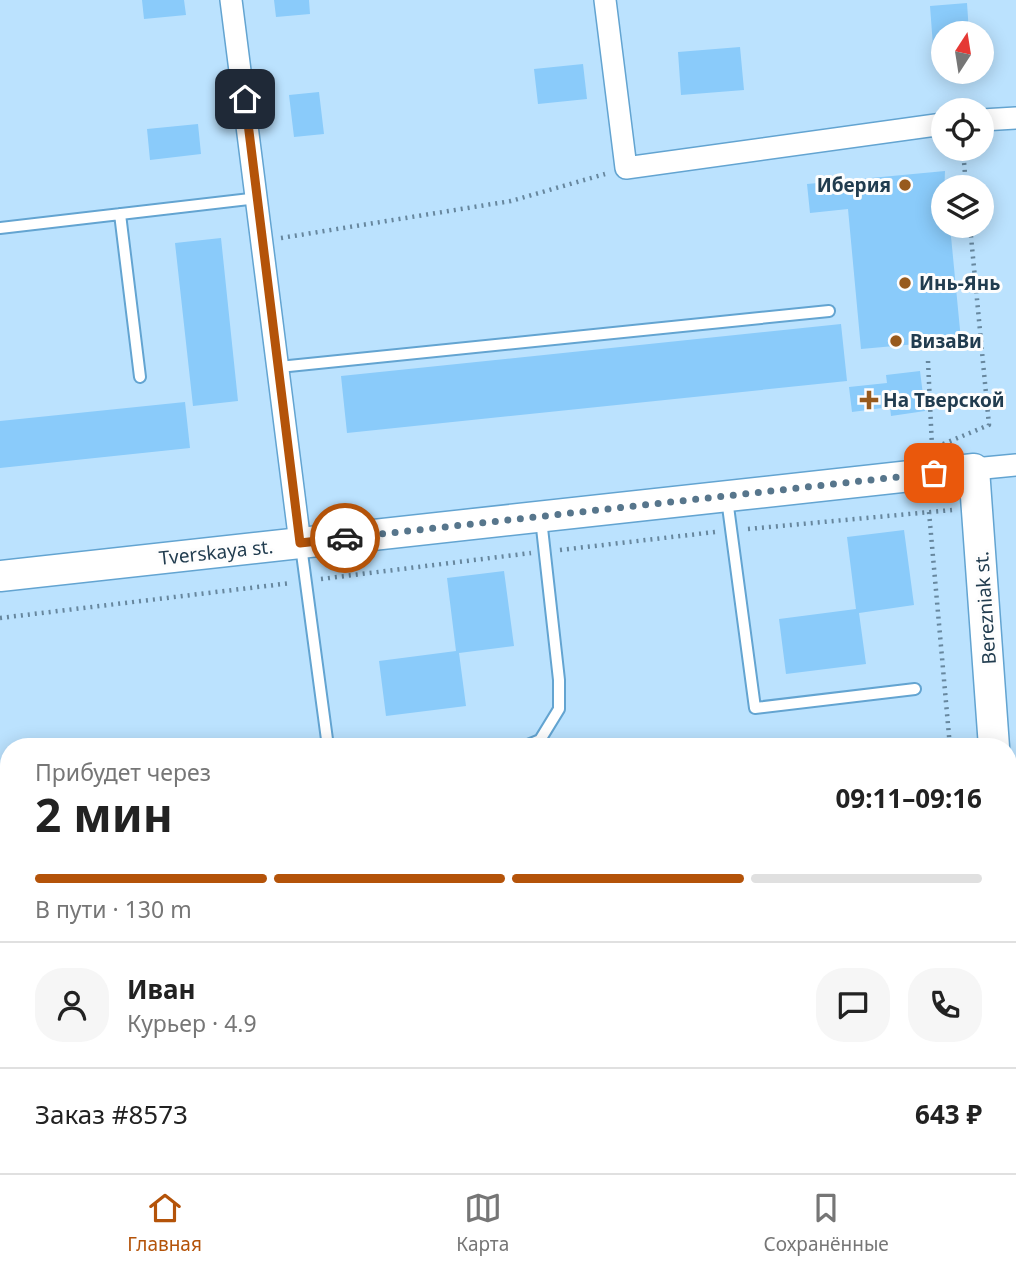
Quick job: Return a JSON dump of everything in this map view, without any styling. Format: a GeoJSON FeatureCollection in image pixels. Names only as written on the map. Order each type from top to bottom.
{"type":"FeatureCollection","features":[{"type":"Feature","properties":{"kind":"main road","name":"Tverskaya st."},"geometry":{"type":"LineString","coordinates":[[0,576],[726,496],[928,457],[974,469]]}},
{"type":"Feature","properties":{"kind":"main road","name":"Berezniak st."},"geometry":{"type":"LineString","coordinates":[[974,469],[1003,700],[996,738]]}},
{"type":"Feature","properties":{"kind":"street"},"geometry":{"type":"LineString","coordinates":[[231,0],[264,241],[300,543]]}},
{"type":"Feature","properties":{"kind":"street"},"geometry":{"type":"LineString","coordinates":[[605,0],[626,168],[931,126]]}},
{"type":"Feature","properties":{"kind":"street"},"geometry":{"type":"LineString","coordinates":[[994,119],[1016,118]]}},
{"type":"Feature","properties":{"kind":"street","name":"Tverskaya st."},"geometry":{"type":"LineString","coordinates":[[974,469],[1016,465]]}},
{"type":"Feature","properties":{"kind":"lane"},"geometry":{"type":"LineString","coordinates":[[0,228],[258,198]]}},
{"type":"Feature","properties":{"kind":"lane"},"geometry":{"type":"LineString","coordinates":[[120,214],[140,377]]}},
{"type":"Feature","properties":{"kind":"lane"},"geometry":{"type":"LineString","coordinates":[[279,368],[829,311]]}},
{"type":"Feature","properties":{"kind":"lane"},"geometry":{"type":"LineString","coordinates":[[726,496],[755,708],[915,688]]}},
{"type":"Feature","properties":{"kind":"lane"},"geometry":{"type":"LineString","coordinates":[[541,517],[559,709],[541,738]]}},
{"type":"Feature","properties":{"kind":"lane"},"geometry":{"type":"LineString","coordinates":[[300,543],[327,738]]}},
{"type":"Feature","properties":{"kind":"path"},"geometry":{"type":"LineString","coordinates":[[264,241],[511,201],[626,168]]}},
{"type":"Feature","properties":{"kind":"path"},"geometry":{"type":"LineString","coordinates":[[928,457],[989,425],[971,238]]}},
{"type":"Feature","properties":{"kind":"path"},"geometry":{"type":"LineString","coordinates":[[928,360],[928,457],[936,510]]}},
{"type":"Feature","properties":{"kind":"path"},"geometry":{"type":"LineString","coordinates":[[0,618],[731,530],[978,508]]}},
{"type":"Feature","properties":{"kind":"path"},"geometry":{"type":"LineString","coordinates":[[929,512],[949,738]]}},
{"type":"Feature","properties":{"kind":"building"},"geometry":{"type":"Polygon","coordinates":[[[142,0],[184,0],[186,15],[144,19],[142,0]]]}},
{"type":"Feature","properties":{"kind":"building"},"geometry":{"type":"Polygon","coordinates":[[[274,0],[309,0],[310,14],[276,17],[274,0]]]}},
{"type":"Feature","properties":{"kind":"building"},"geometry":{"type":"Polygon","coordinates":[[[967,3],[968,21],[931,21],[930,6],[967,3]]]}},
{"type":"Feature","properties":{"kind":"building"},"geometry":{"type":"Polygon","coordinates":[[[740,47],[744,90],[681,95],[678,52],[740,47]]]}},
{"type":"Feature","properties":{"kind":"building"},"geometry":{"type":"Polygon","coordinates":[[[583,64],[587,99],[538,104],[534,69],[583,64]]]}},
{"type":"Feature","properties":{"kind":"building"},"geometry":{"type":"Polygon","coordinates":[[[319,92],[324,134],[294,137],[289,95],[319,92]]]}},
{"type":"Feature","properties":{"kind":"building"},"geometry":{"type":"Polygon","coordinates":[[[198,124],[201,154],[150,160],[147,129],[198,124]]]}},
{"type":"Feature","properties":{"kind":"building","name":"Инь-Янь"},"geometry":{"type":"Polygon","coordinates":[[[945,171],[945,175],[931,175],[931,238],[951,238],[961,340],[861,349],[848,209],[810,213],[807,184],[945,171]]]}},
{"type":"Feature","properties":{"kind":"building"},"geometry":{"type":"Polygon","coordinates":[[[221,238],[238,401],[193,406],[175,243],[221,238]]]}},
{"type":"Feature","properties":{"kind":"building"},"geometry":{"type":"Polygon","coordinates":[[[841,324],[847,381],[347,433],[341,376],[841,324]]]}},
{"type":"Feature","properties":{"kind":"building"},"geometry":{"type":"Polygon","coordinates":[[[920,371],[925,411],[891,416],[890,407],[852,412],[849,387],[887,383],[886,375],[920,371]]]}},
{"type":"Feature","properties":{"kind":"building"},"geometry":{"type":"Polygon","coordinates":[[[185,402],[190,448],[0,468],[0,421],[185,402]]]}},
{"type":"Feature","properties":{"kind":"building"},"geometry":{"type":"Polygon","coordinates":[[[904,530],[914,605],[859,613],[866,664],[786,674],[779,619],[856,609],[847,537],[904,530]]]}},
{"type":"Feature","properties":{"kind":"building"},"geometry":{"type":"Polygon","coordinates":[[[504,571],[514,646],[459,653],[466,706],[386,716],[379,661],[456,651],[447,578],[504,571]]]}},
{"type":"Feature","properties":{"kind":"way so far"},"geometry":{"type":"LineString","coordinates":[[345,538],[934,473]]}},
{"type":"Feature","properties":{"kind":"place","name":"Иберия"},"geometry":{"type":"Point","coordinates":[905,185]}},
{"type":"Feature","properties":{"kind":"place","name":"Инь-Янь"},"geometry":{"type":"Point","coordinates":[905,283]}},
{"type":"Feature","properties":{"kind":"place","name":"ВизаВи"},"geometry":{"type":"Point","coordinates":[896,341]}},
{"type":"Feature","properties":{"kind":"place","name":"На Тверской"},"geometry":{"type":"Point","coordinates":[869,400]}},
{"type":"Feature","properties":{"kind":"route"},"geometry":{"type":"LineString","coordinates":[[245,99],[300,543],[345,538]]}}]}
